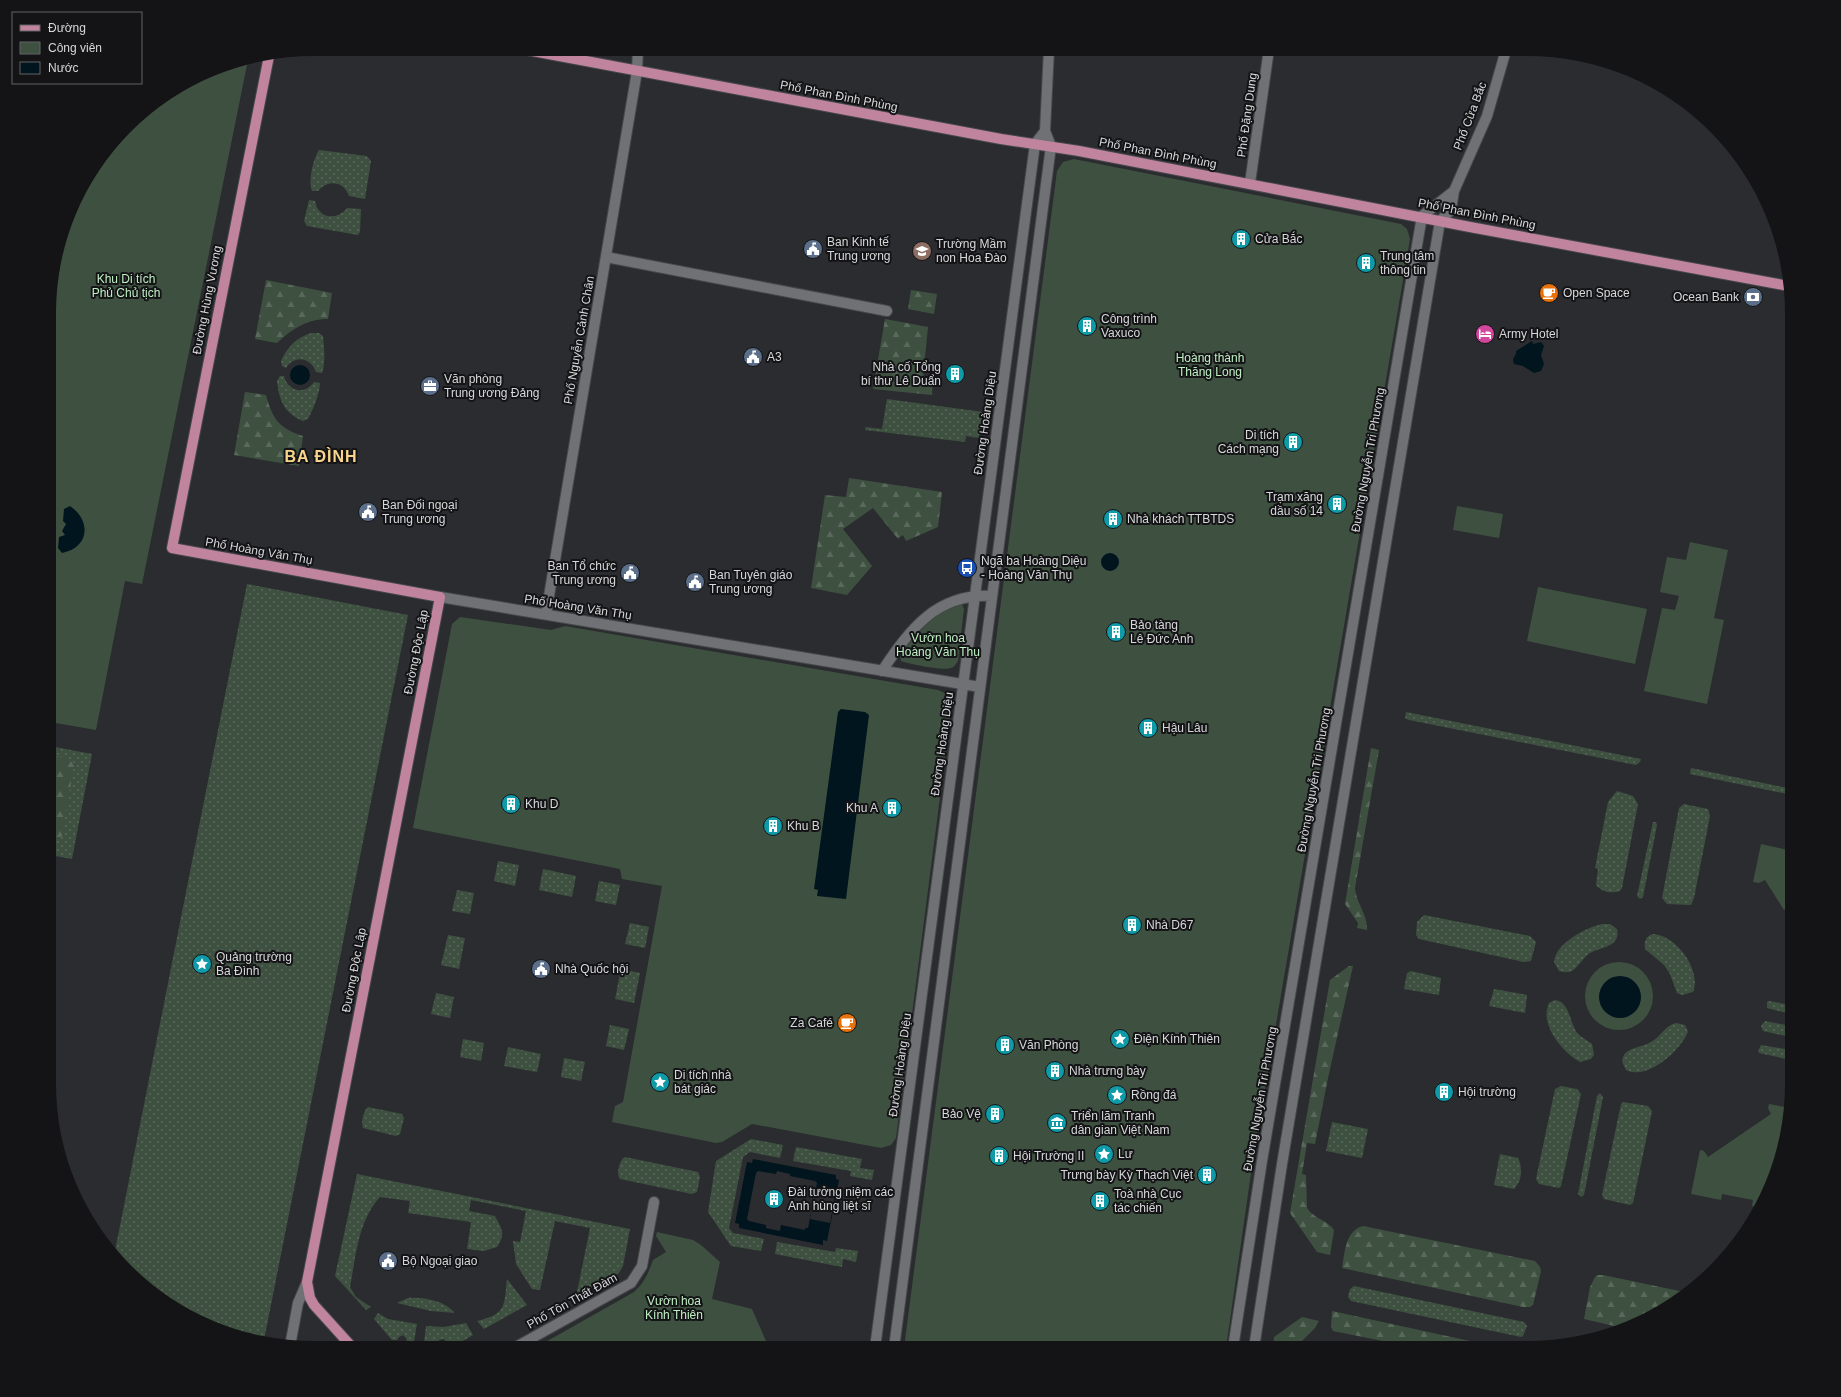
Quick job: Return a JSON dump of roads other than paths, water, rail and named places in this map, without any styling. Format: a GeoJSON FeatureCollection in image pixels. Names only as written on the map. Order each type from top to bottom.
{"type":"FeatureCollection","features":[{"type":"Feature","properties":{"kind":"main road","name":"Phố Phan Đình Phùng"},"geometry":{"type":"LineString","coordinates":[[559,56],[1001,139],[1051,146],[1250,183],[1422,216],[1440,221],[1783,285]]}},
{"type":"Feature","properties":{"kind":"main road","name":"Đường Hùng Vương"},"geometry":{"type":"LineString","coordinates":[[172,548],[268,60]]}},
{"type":"Feature","properties":{"kind":"main road","name":"Phố Hoàng Văn Thụ"},"geometry":{"type":"LineString","coordinates":[[172,548],[440,597]]}},
{"type":"Feature","properties":{"kind":"main road","name":"Đường Độc Lập"},"geometry":{"type":"LineString","coordinates":[[307,1282],[440,597]]}},
{"type":"Feature","properties":{"kind":"main road"},"geometry":{"type":"LineString","coordinates":[[307,1282],[310,1298],[314,1305],[346,1341]]}},
{"type":"Feature","properties":{"kind":"street","name":"Phố Nguyễn Cảnh Chân"},"geometry":{"type":"LineString","coordinates":[[546,614],[637,71],[638,56]]}},
{"type":"Feature","properties":{"kind":"street"},"geometry":{"type":"LineString","coordinates":[[895,1341],[1051,146],[1045,131],[1050,56]]}},
{"type":"Feature","properties":{"kind":"street","name":"Phố Đặng Dung"},"geometry":{"type":"LineString","coordinates":[[1250,183],[1268,56]]}},
{"type":"Feature","properties":{"kind":"street","name":"Phố Cửa Bắc"},"geometry":{"type":"LineString","coordinates":[[1440,221],[1451,210],[1454,191],[1487,116],[1504,56]]}},
{"type":"Feature","properties":{"kind":"street"},"geometry":{"type":"LineString","coordinates":[[1035,144],[1045,131]]}},
{"type":"Feature","properties":{"kind":"street","name":"Đường Hoàng Diệu"},"geometry":{"type":"LineString","coordinates":[[876,1341],[1035,144]]}},
{"type":"Feature","properties":{"kind":"street","name":"Phố Cửa Bắc"},"geometry":{"type":"LineString","coordinates":[[1422,216],[1454,191]]}},
{"type":"Feature","properties":{"kind":"street","name":"Đường Nguyễn Tri Phương"},"geometry":{"type":"LineString","coordinates":[[1234,1341],[1262,1161],[1422,216]]}},
{"type":"Feature","properties":{"kind":"street"},"geometry":{"type":"LineString","coordinates":[[1255,1341],[1283,1156],[1440,221]]}},
{"type":"Feature","properties":{"kind":"street"},"geometry":{"type":"LineString","coordinates":[[606,257],[887,311]]}},
{"type":"Feature","properties":{"kind":"street"},"geometry":{"type":"LineString","coordinates":[[1011,326],[1027,328]]}},
{"type":"Feature","properties":{"kind":"street"},"geometry":{"type":"LineString","coordinates":[[882,670],[904,639],[921,621],[948,603],[975,595],[992,596]]}},
{"type":"Feature","properties":{"kind":"street","name":"Phố Hoàng Văn Thụ"},"geometry":{"type":"LineString","coordinates":[[440,597],[980,687]]}},
{"type":"Feature","properties":{"kind":"street","name":"Phố Tôn Thất Đàm"},"geometry":{"type":"LineString","coordinates":[[527,1341],[631,1283],[642,1266],[654,1202]]}},
{"type":"Feature","properties":{"kind":"street","name":"Đường Độc Lập"},"geometry":{"type":"LineString","coordinates":[[291,1340],[298,1303],[307,1282]]}},
{"type":"Feature","properties":{"kind":"water"},"geometry":{"type":"Polygon","coordinates":[[[1532,341],[1533,344],[1541,342],[1544,346],[1541,355],[1544,364],[1541,371],[1534,373],[1523,366],[1514,364],[1513,359],[1516,351],[1532,341]]]}},
{"type":"Feature","properties":{"kind":"water"},"geometry":{"type":"Polygon","coordinates":[[[300,365],[307,368],[310,375],[307,382],[300,385],[293,382],[290,375],[293,368],[300,365]]]}},
{"type":"Feature","properties":{"kind":"water"},"geometry":{"type":"Polygon","coordinates":[[[70,506],[82,519],[84,533],[78,546],[62,553],[58,548],[59,537],[65,535],[62,531],[66,524],[63,521],[64,509],[70,506]]]}},
{"type":"Feature","properties":{"kind":"water"},"geometry":{"type":"Polygon","coordinates":[[[1110,553],[1116,556],[1119,562],[1116,568],[1110,571],[1104,568],[1101,562],[1104,556],[1110,553]]]}},
{"type":"Feature","properties":{"kind":"water"},"geometry":{"type":"Polygon","coordinates":[[[841,709],[865,712],[869,715],[846,899],[817,896],[818,890],[814,889],[838,712],[841,709]]]}},
{"type":"Feature","properties":{"kind":"water"},"geometry":{"type":"Polygon","coordinates":[[[1616,976],[1624,976],[1635,982],[1641,993],[1641,1001],[1635,1012],[1624,1018],[1616,1018],[1605,1012],[1599,1001],[1599,993],[1605,982],[1616,976]]]}},
{"type":"Feature","properties":{"kind":"water"},"geometry":{"type":"Polygon","coordinates":[[[753,1159],[836,1175],[836,1179],[839,1180],[827,1241],[823,1240],[823,1245],[739,1228],[739,1224],[735,1223],[747,1162],[752,1163],[753,1159]],[[758,1171],[756,1173],[747,1219],[749,1221],[766,1225],[766,1228],[780,1231],[781,1225],[805,1230],[805,1228],[808,1228],[817,1183],[815,1181],[790,1176],[790,1174],[777,1171],[776,1174],[758,1171]]]}},
{"type":"Feature","properties":{"kind":"place","name":"Cửa Bắc"},"geometry":{"type":"Point","coordinates":[1241,239]}},
{"type":"Feature","properties":{"kind":"place","name":"Ban Kinh tế Trung ương"},"geometry":{"type":"Point","coordinates":[813,249]}},
{"type":"Feature","properties":{"kind":"place","name":"Trường Mầm non Hoa Đào"},"geometry":{"type":"Point","coordinates":[922,251]}},
{"type":"Feature","properties":{"kind":"place","name":"Trung tâm thông tin"},"geometry":{"type":"Point","coordinates":[1366,263]}},
{"type":"Feature","properties":{"kind":"place","name":"Open Space"},"geometry":{"type":"Point","coordinates":[1549,293]}},
{"type":"Feature","properties":{"kind":"place","name":"Ocean Bank"},"geometry":{"type":"Point","coordinates":[1753,297]}},
{"type":"Feature","properties":{"kind":"place","name":"Công trình Vaxuco"},"geometry":{"type":"Point","coordinates":[1087,326]}},
{"type":"Feature","properties":{"kind":"place","name":"Army Hotel"},"geometry":{"type":"Point","coordinates":[1485,334]}},
{"type":"Feature","properties":{"kind":"place","name":"A3"},"geometry":{"type":"Point","coordinates":[753,357]}},
{"type":"Feature","properties":{"kind":"place","name":"Nhà cố Tổng bí thư Lê Duẩn"},"geometry":{"type":"Point","coordinates":[955,374]}},
{"type":"Feature","properties":{"kind":"place","name":"Văn phòng Trung ương Đảng"},"geometry":{"type":"Point","coordinates":[430,386]}},
{"type":"Feature","properties":{"kind":"place","name":"Di tích Cách mạng"},"geometry":{"type":"Point","coordinates":[1293,442]}},
{"type":"Feature","properties":{"kind":"place","name":"Trạm xăng dầu số 14"},"geometry":{"type":"Point","coordinates":[1337,504]}},
{"type":"Feature","properties":{"kind":"place","name":"Ban Đối ngoại Trung ương"},"geometry":{"type":"Point","coordinates":[368,512]}},
{"type":"Feature","properties":{"kind":"place","name":"Nhà khách TTBTDS"},"geometry":{"type":"Point","coordinates":[1113,519]}},
{"type":"Feature","properties":{"kind":"place","name":"Ngã ba Hoàng Diệu - Hoàng Văn Thụ"},"geometry":{"type":"Point","coordinates":[967,568]}},
{"type":"Feature","properties":{"kind":"place","name":"Ban Tổ chức Trung ương"},"geometry":{"type":"Point","coordinates":[630,573]}},
{"type":"Feature","properties":{"kind":"place","name":"Ban Tuyên giáo Trung ương"},"geometry":{"type":"Point","coordinates":[695,582]}},
{"type":"Feature","properties":{"kind":"place","name":"Bảo tàng Lê Đức Anh"},"geometry":{"type":"Point","coordinates":[1116,632]}},
{"type":"Feature","properties":{"kind":"place","name":"Hậu Lâu"},"geometry":{"type":"Point","coordinates":[1148,728]}},
{"type":"Feature","properties":{"kind":"place","name":"Khu D"},"geometry":{"type":"Point","coordinates":[511,804]}},
{"type":"Feature","properties":{"kind":"place","name":"Khu A"},"geometry":{"type":"Point","coordinates":[892,808]}},
{"type":"Feature","properties":{"kind":"place","name":"Khu B"},"geometry":{"type":"Point","coordinates":[773,826]}},
{"type":"Feature","properties":{"kind":"place","name":"Nhà D67"},"geometry":{"type":"Point","coordinates":[1132,925]}},
{"type":"Feature","properties":{"kind":"place","name":"Quảng trường Ba Đình"},"geometry":{"type":"Point","coordinates":[202,964]}},
{"type":"Feature","properties":{"kind":"place","name":"Nhà Quốc hội"},"geometry":{"type":"Point","coordinates":[541,969]}},
{"type":"Feature","properties":{"kind":"place","name":"Za Café"},"geometry":{"type":"Point","coordinates":[847,1023]}},
{"type":"Feature","properties":{"kind":"place","name":"Điện Kính Thiên"},"geometry":{"type":"Point","coordinates":[1120,1039]}},
{"type":"Feature","properties":{"kind":"place","name":"Văn Phòng"},"geometry":{"type":"Point","coordinates":[1005,1045]}},
{"type":"Feature","properties":{"kind":"place","name":"Nhà trưng bày"},"geometry":{"type":"Point","coordinates":[1055,1071]}},
{"type":"Feature","properties":{"kind":"place","name":"Di tích nhà bát giác"},"geometry":{"type":"Point","coordinates":[660,1082]}},
{"type":"Feature","properties":{"kind":"place","name":"Hội trường"},"geometry":{"type":"Point","coordinates":[1444,1092]}},
{"type":"Feature","properties":{"kind":"place","name":"Rồng đá"},"geometry":{"type":"Point","coordinates":[1117,1095]}},
{"type":"Feature","properties":{"kind":"place","name":"Bảo Vệ"},"geometry":{"type":"Point","coordinates":[995,1114]}},
{"type":"Feature","properties":{"kind":"place","name":"Triển lãm Tranh dân gian Việt Nam"},"geometry":{"type":"Point","coordinates":[1057,1123]}},
{"type":"Feature","properties":{"kind":"place","name":"Lư"},"geometry":{"type":"Point","coordinates":[1104,1154]}},
{"type":"Feature","properties":{"kind":"place","name":"Hội Trường II"},"geometry":{"type":"Point","coordinates":[999,1156]}},
{"type":"Feature","properties":{"kind":"place","name":"Trưng bày Kỳ Thạch Việt"},"geometry":{"type":"Point","coordinates":[1207,1175]}},
{"type":"Feature","properties":{"kind":"place","name":"Đài tưởng niệm các Anh hùng liệt sĩ"},"geometry":{"type":"Point","coordinates":[774,1199]}},
{"type":"Feature","properties":{"kind":"place","name":"Toà nhà Cục tác chiến"},"geometry":{"type":"Point","coordinates":[1100,1201]}},
{"type":"Feature","properties":{"kind":"place","name":"Bộ Ngoại giao"},"geometry":{"type":"Point","coordinates":[388,1261]}},
{"type":"Feature","properties":{"kind":"district","name":"BA ĐÌNH"},"geometry":{"type":"Point","coordinates":[321,456]}},
{"type":"Feature","properties":{"kind":"park label","name":"Khu Di tích Phủ Chủ tịch"},"geometry":{"type":"Point","coordinates":[126,286]}},
{"type":"Feature","properties":{"kind":"park label","name":"Hoàng thành Thăng Long"},"geometry":{"type":"Point","coordinates":[1210,365]}},
{"type":"Feature","properties":{"kind":"park label","name":"Vườn hoa Hoàng Văn Thụ"},"geometry":{"type":"Point","coordinates":[938,645]}},
{"type":"Feature","properties":{"kind":"park label","name":"Vườn hoa Kính Thiên"},"geometry":{"type":"Point","coordinates":[674,1308]}}]}
